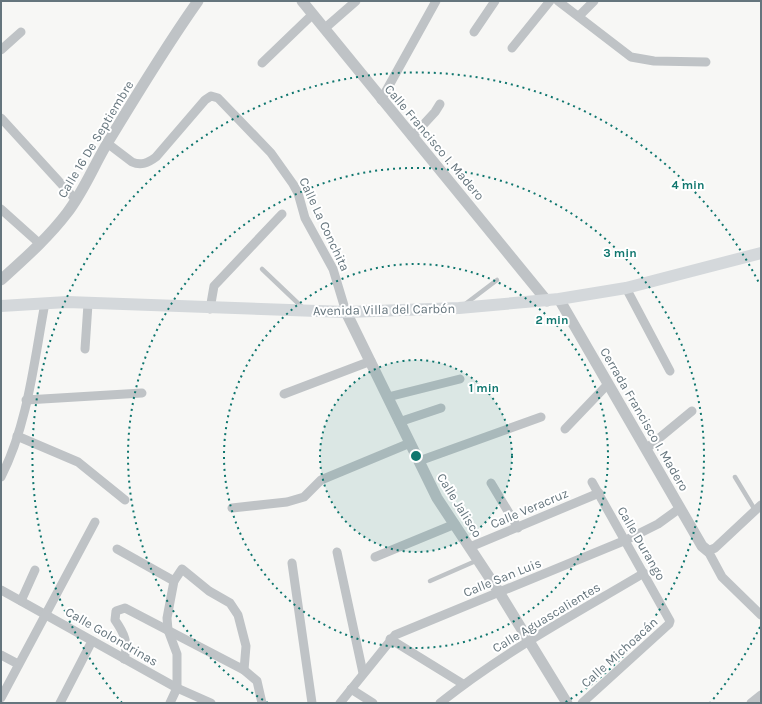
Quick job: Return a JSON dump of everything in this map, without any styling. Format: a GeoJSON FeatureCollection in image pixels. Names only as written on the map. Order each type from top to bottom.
{"type":"FeatureCollection","features":[{"type":"Feature","properties":{"kind":"main road","name":"Avenida Villa del Carbón"},"geometry":{"type":"LineString","coordinates":[[2,303],[88,304],[210,309],[346,312],[459,308],[553,300],[626,288],[761,253]]}},
{"type":"Feature","properties":{"kind":"street","name":"Calle 16 De Septiembre"},"geometry":{"type":"LineString","coordinates":[[1,280],[40,244],[54,229],[76,200],[107,143],[173,37],[198,1]]}},
{"type":"Feature","properties":{"kind":"street","name":"Calle Francisco I. Madero"},"geometry":{"type":"LineString","coordinates":[[302,1],[412,137],[553,300]]}},
{"type":"Feature","properties":{"kind":"street"},"geometry":{"type":"LineString","coordinates":[[324,29],[356,1]]}},
{"type":"Feature","properties":{"kind":"street"},"geometry":{"type":"LineString","coordinates":[[381,100],[436,1]]}},
{"type":"Feature","properties":{"kind":"street"},"geometry":{"type":"LineString","coordinates":[[474,32],[495,1]]}},
{"type":"Feature","properties":{"kind":"street"},"geometry":{"type":"LineString","coordinates":[[512,48],[550,1]]}},
{"type":"Feature","properties":{"kind":"street"},"geometry":{"type":"LineString","coordinates":[[558,1],[631,57],[654,61],[706,62]]}},
{"type":"Feature","properties":{"kind":"street"},"geometry":{"type":"LineString","coordinates":[[579,16],[594,1]]}},
{"type":"Feature","properties":{"kind":"street"},"geometry":{"type":"LineString","coordinates":[[262,63],[313,14]]}},
{"type":"Feature","properties":{"kind":"street"},"geometry":{"type":"LineString","coordinates":[[1,50],[22,32]]}},
{"type":"Feature","properties":{"kind":"street","name":"Calle La Conchita"},"geometry":{"type":"LineString","coordinates":[[107,143],[132,162],[137,164],[147,163],[156,158],[205,100],[214,96],[218,98],[283,167],[298,193],[305,218],[333,269],[346,312]]}},
{"type":"Feature","properties":{"kind":"street"},"geometry":{"type":"LineString","coordinates":[[412,137],[435,112],[440,104]]}},
{"type":"Feature","properties":{"kind":"street"},"geometry":{"type":"LineString","coordinates":[[1,118],[76,200]]}},
{"type":"Feature","properties":{"kind":"street"},"geometry":{"type":"LineString","coordinates":[[1,209],[40,244]]}},
{"type":"Feature","properties":{"kind":"street"},"geometry":{"type":"LineString","coordinates":[[210,309],[214,286],[282,214]]}},
{"type":"Feature","properties":{"kind":"street"},"geometry":{"type":"LineString","coordinates":[[626,288],[670,371]]}},
{"type":"Feature","properties":{"kind":"street","name":"Cerrada Francisco I. Madero"},"geometry":{"type":"LineString","coordinates":[[553,300],[608,384],[702,546],[708,551]]}},
{"type":"Feature","properties":{"kind":"street"},"geometry":{"type":"LineString","coordinates":[[1,478],[17,436],[26,400],[45,303]]}},
{"type":"Feature","properties":{"kind":"street"},"geometry":{"type":"LineString","coordinates":[[85,349],[88,304]]}},
{"type":"Feature","properties":{"kind":"street","name":"Calle Jalisco"},"geometry":{"type":"LineString","coordinates":[[346,312],[437,498],[499,592],[567,703]]}},
{"type":"Feature","properties":{"kind":"street"},"geometry":{"type":"LineString","coordinates":[[284,394],[370,361]]}},
{"type":"Feature","properties":{"kind":"street"},"geometry":{"type":"LineString","coordinates":[[388,397],[460,379]]}},
{"type":"Feature","properties":{"kind":"street"},"geometry":{"type":"LineString","coordinates":[[565,429],[608,384]]}},
{"type":"Feature","properties":{"kind":"street"},"geometry":{"type":"LineString","coordinates":[[26,400],[142,393]]}},
{"type":"Feature","properties":{"kind":"street"},"geometry":{"type":"LineString","coordinates":[[399,422],[441,408]]}},
{"type":"Feature","properties":{"kind":"street"},"geometry":{"type":"LineString","coordinates":[[646,449],[692,411]]}},
{"type":"Feature","properties":{"kind":"street"},"geometry":{"type":"LineString","coordinates":[[418,461],[541,418]]}},
{"type":"Feature","properties":{"kind":"street"},"geometry":{"type":"LineString","coordinates":[[17,436],[78,462],[125,500]]}},
{"type":"Feature","properties":{"kind":"street"},"geometry":{"type":"LineString","coordinates":[[232,508],[287,502],[304,497],[321,480],[410,443]]}},
{"type":"Feature","properties":{"kind":"street","name":"Calle Durango"},"geometry":{"type":"LineString","coordinates":[[592,482],[669,618]]}},
{"type":"Feature","properties":{"kind":"street"},"geometry":{"type":"LineString","coordinates":[[491,483],[518,528]]}},
{"type":"Feature","properties":{"kind":"street","name":"Calle Veracruz"},"geometry":{"type":"LineString","coordinates":[[470,547],[599,493]]}},
{"type":"Feature","properties":{"kind":"street","name":"Calle San Luis"},"geometry":{"type":"LineString","coordinates":[[390,639],[395,635],[626,540],[658,524],[680,508]]}},
{"type":"Feature","properties":{"kind":"street"},"geometry":{"type":"LineString","coordinates":[[758,508],[715,548],[708,551],[722,577],[761,615]]}},
{"type":"Feature","properties":{"kind":"street"},"geometry":{"type":"LineString","coordinates":[[1,698],[95,522]]}},
{"type":"Feature","properties":{"kind":"street"},"geometry":{"type":"LineString","coordinates":[[374,557],[455,524]]}},
{"type":"Feature","properties":{"kind":"street"},"geometry":{"type":"LineString","coordinates":[[117,549],[174,581]]}},
{"type":"Feature","properties":{"kind":"street"},"geometry":{"type":"LineString","coordinates":[[337,552],[363,673]]}},
{"type":"Feature","properties":{"kind":"street"},"geometry":{"type":"LineString","coordinates":[[292,563],[312,703]]}},
{"type":"Feature","properties":{"kind":"street"},"geometry":{"type":"LineString","coordinates":[[170,703],[177,688],[177,654],[168,630],[167,618],[174,581],[182,569],[209,591],[230,603],[238,615],[246,646],[244,670]]}},
{"type":"Feature","properties":{"kind":"street"},"geometry":{"type":"LineString","coordinates":[[21,601],[35,570]]}},
{"type":"Feature","properties":{"kind":"street","name":"Calle Aguascalientes"},"geometry":{"type":"LineString","coordinates":[[440,703],[463,684],[529,641],[644,573]]}},
{"type":"Feature","properties":{"kind":"street","name":"Calle Golondrinas"},"geometry":{"type":"LineString","coordinates":[[1,590],[46,613],[92,641],[177,688],[211,703]]}},
{"type":"Feature","properties":{"kind":"street"},"geometry":{"type":"LineString","coordinates":[[124,659],[127,648],[124,633],[115,620],[116,611],[125,608],[244,670],[257,681],[262,703]]}},
{"type":"Feature","properties":{"kind":"street","name":"Calle Michoacán"},"geometry":{"type":"LineString","coordinates":[[586,702],[669,624],[669,618]]}},
{"type":"Feature","properties":{"kind":"street"},"geometry":{"type":"LineString","coordinates":[[340,703],[390,639],[463,684]]}},
{"type":"Feature","properties":{"kind":"street"},"geometry":{"type":"LineString","coordinates":[[60,703],[92,641]]}},
{"type":"Feature","properties":{"kind":"street"},"geometry":{"type":"LineString","coordinates":[[1,655],[18,664]]}},
{"type":"Feature","properties":{"kind":"street"},"geometry":{"type":"LineString","coordinates":[[351,689],[373,703]]}},
{"type":"Feature","properties":{"kind":"street"},"geometry":{"type":"LineString","coordinates":[[751,703],[761,695]]}},
{"type":"Feature","properties":{"kind":"lane"},"geometry":{"type":"LineString","coordinates":[[262,269],[305,310]]}},
{"type":"Feature","properties":{"kind":"lane"},"geometry":{"type":"LineString","coordinates":[[459,308],[497,280]]}},
{"type":"Feature","properties":{"kind":"lane"},"geometry":{"type":"LineString","coordinates":[[735,477],[758,508]]}},
{"type":"Feature","properties":{"kind":"lane"},"geometry":{"type":"LineString","coordinates":[[430,581],[478,560]]}}]}
